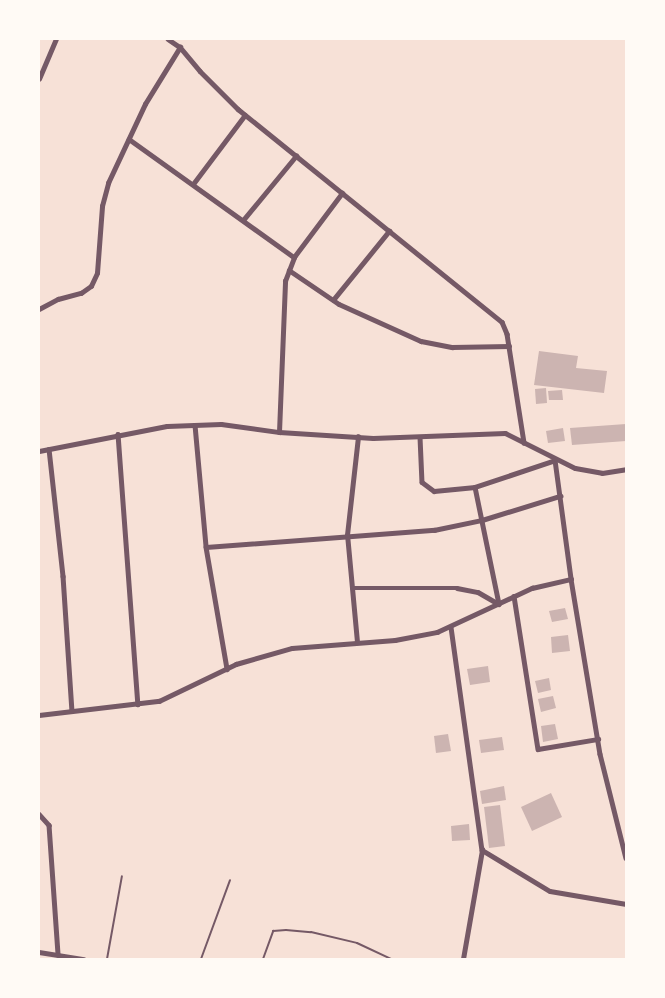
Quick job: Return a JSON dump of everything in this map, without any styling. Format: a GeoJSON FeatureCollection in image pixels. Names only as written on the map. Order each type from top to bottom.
{"type":"FeatureCollection","features":[{"type":"Feature","properties":{"kind":"street"},"geometry":{"type":"LineString","coordinates":[[39,79],[40,70],[56,39]]}},
{"type":"Feature","properties":{"kind":"street"},"geometry":{"type":"LineString","coordinates":[[168,39],[180,47],[200,71],[245,115],[502,322],[509,346],[524,443]]}},
{"type":"Feature","properties":{"kind":"street"},"geometry":{"type":"LineString","coordinates":[[39,309],[58,299],[81,293],[91,286],[97,273],[102,206],[108,183],[145,104],[180,47]]}},
{"type":"Feature","properties":{"kind":"street"},"geometry":{"type":"LineString","coordinates":[[194,184],[245,115]]}},
{"type":"Feature","properties":{"kind":"street"},"geometry":{"type":"LineString","coordinates":[[129,139],[244,219],[294,257]]}},
{"type":"Feature","properties":{"kind":"street"},"geometry":{"type":"LineString","coordinates":[[244,219],[296,156]]}},
{"type":"Feature","properties":{"kind":"street"},"geometry":{"type":"LineString","coordinates":[[279,432],[285,281],[294,257],[342,193]]}},
{"type":"Feature","properties":{"kind":"street"},"geometry":{"type":"LineString","coordinates":[[333,300],[389,231]]}},
{"type":"Feature","properties":{"kind":"street"},"geometry":{"type":"LineString","coordinates":[[289,270],[333,300],[421,341],[452,347],[509,346]]}},
{"type":"Feature","properties":{"kind":"street"},"geometry":{"type":"LineString","coordinates":[[39,446],[39,451],[166,426],[221,424],[279,432],[358,437],[505,433],[575,468],[602,473],[626,469]]}},
{"type":"Feature","properties":{"kind":"street"},"geometry":{"type":"LineString","coordinates":[[195,425],[206,547],[227,669]]}},
{"type":"Feature","properties":{"kind":"street"},"geometry":{"type":"LineString","coordinates":[[118,434],[138,704]]}},
{"type":"Feature","properties":{"kind":"street"},"geometry":{"type":"LineString","coordinates":[[357,642],[346,536],[358,437]]}},
{"type":"Feature","properties":{"kind":"street"},"geometry":{"type":"LineString","coordinates":[[420,437],[422,482],[427,488],[447,492],[475,487],[555,460]]}},
{"type":"Feature","properties":{"kind":"street"},"geometry":{"type":"LineString","coordinates":[[49,449],[63,576],[72,711]]}},
{"type":"Feature","properties":{"kind":"street"},"geometry":{"type":"LineString","coordinates":[[555,460],[571,579],[598,739],[626,858]]}},
{"type":"Feature","properties":{"kind":"street"},"geometry":{"type":"LineString","coordinates":[[475,487],[499,603]]}},
{"type":"Feature","properties":{"kind":"street"},"geometry":{"type":"LineString","coordinates":[[206,547],[434,530],[482,520],[560,496]]}},
{"type":"Feature","properties":{"kind":"street"},"geometry":{"type":"LineString","coordinates":[[39,715],[159,701],[263,654],[292,648],[395,640],[452,627],[532,588],[571,579]]}},
{"type":"Feature","properties":{"kind":"street"},"geometry":{"type":"LineString","coordinates":[[351,588],[457,588],[478,592],[499,603]]}},
{"type":"Feature","properties":{"kind":"street"},"geometry":{"type":"LineString","coordinates":[[514,597],[538,749],[598,739]]}},
{"type":"Feature","properties":{"kind":"street"},"geometry":{"type":"LineString","coordinates":[[452,627],[482,850],[463,959]]}},
{"type":"Feature","properties":{"kind":"street"},"geometry":{"type":"LineString","coordinates":[[39,814],[49,825],[58,955]]}},
{"type":"Feature","properties":{"kind":"street"},"geometry":{"type":"LineString","coordinates":[[482,850],[550,891],[626,904]]}},
{"type":"Feature","properties":{"kind":"street"},"geometry":{"type":"LineString","coordinates":[[39,952],[83,959]]}},
{"type":"Feature","properties":{"kind":"lane"},"geometry":{"type":"LineString","coordinates":[[107,959],[122,876]]}},
{"type":"Feature","properties":{"kind":"lane"},"geometry":{"type":"LineString","coordinates":[[201,959],[230,880]]}},
{"type":"Feature","properties":{"kind":"lane"},"geometry":{"type":"LineString","coordinates":[[263,959],[273,931],[286,930],[311,932],[357,943],[392,959]]}},
{"type":"Feature","properties":{"kind":"building"},"geometry":{"type":"Polygon","coordinates":[[[539,351],[578,356],[576,368],[607,371],[604,393],[534,385],[539,351]]]}},
{"type":"Feature","properties":{"kind":"building"},"geometry":{"type":"Polygon","coordinates":[[[546,388],[547,403],[536,404],[535,389],[546,388]]]}},
{"type":"Feature","properties":{"kind":"building"},"geometry":{"type":"Polygon","coordinates":[[[562,390],[563,400],[549,400],[548,391],[562,390]]]}},
{"type":"Feature","properties":{"kind":"building"},"geometry":{"type":"Polygon","coordinates":[[[626,424],[626,441],[572,445],[570,428],[626,424]]]}},
{"type":"Feature","properties":{"kind":"building"},"geometry":{"type":"Polygon","coordinates":[[[563,428],[565,441],[548,443],[546,431],[563,428]]]}},
{"type":"Feature","properties":{"kind":"building"},"geometry":{"type":"Polygon","coordinates":[[[565,608],[568,619],[552,622],[549,611],[565,608]]]}},
{"type":"Feature","properties":{"kind":"building"},"geometry":{"type":"Polygon","coordinates":[[[568,635],[570,651],[552,653],[551,637],[568,635]]]}},
{"type":"Feature","properties":{"kind":"building"},"geometry":{"type":"Polygon","coordinates":[[[488,666],[490,682],[470,685],[467,669],[488,666]]]}},
{"type":"Feature","properties":{"kind":"building"},"geometry":{"type":"Polygon","coordinates":[[[549,678],[551,690],[538,693],[535,681],[549,678]]]}},
{"type":"Feature","properties":{"kind":"building"},"geometry":{"type":"Polygon","coordinates":[[[553,696],[556,708],[541,712],[538,699],[553,696]]]}},
{"type":"Feature","properties":{"kind":"building"},"geometry":{"type":"Polygon","coordinates":[[[555,724],[558,739],[543,742],[541,726],[555,724]]]}},
{"type":"Feature","properties":{"kind":"building"},"geometry":{"type":"Polygon","coordinates":[[[448,734],[451,751],[436,753],[434,736],[448,734]]]}},
{"type":"Feature","properties":{"kind":"building"},"geometry":{"type":"Polygon","coordinates":[[[502,737],[504,750],[481,753],[479,740],[502,737]]]}},
{"type":"Feature","properties":{"kind":"building"},"geometry":{"type":"Polygon","coordinates":[[[504,786],[506,800],[482,804],[480,791],[504,786]]]}},
{"type":"Feature","properties":{"kind":"building"},"geometry":{"type":"Polygon","coordinates":[[[551,793],[562,817],[532,831],[521,807],[551,793]]]}},
{"type":"Feature","properties":{"kind":"building"},"geometry":{"type":"Polygon","coordinates":[[[500,805],[505,846],[489,848],[484,807],[500,805]]]}},
{"type":"Feature","properties":{"kind":"building"},"geometry":{"type":"Polygon","coordinates":[[[469,824],[470,840],[452,841],[451,826],[469,824]]]}}]}
